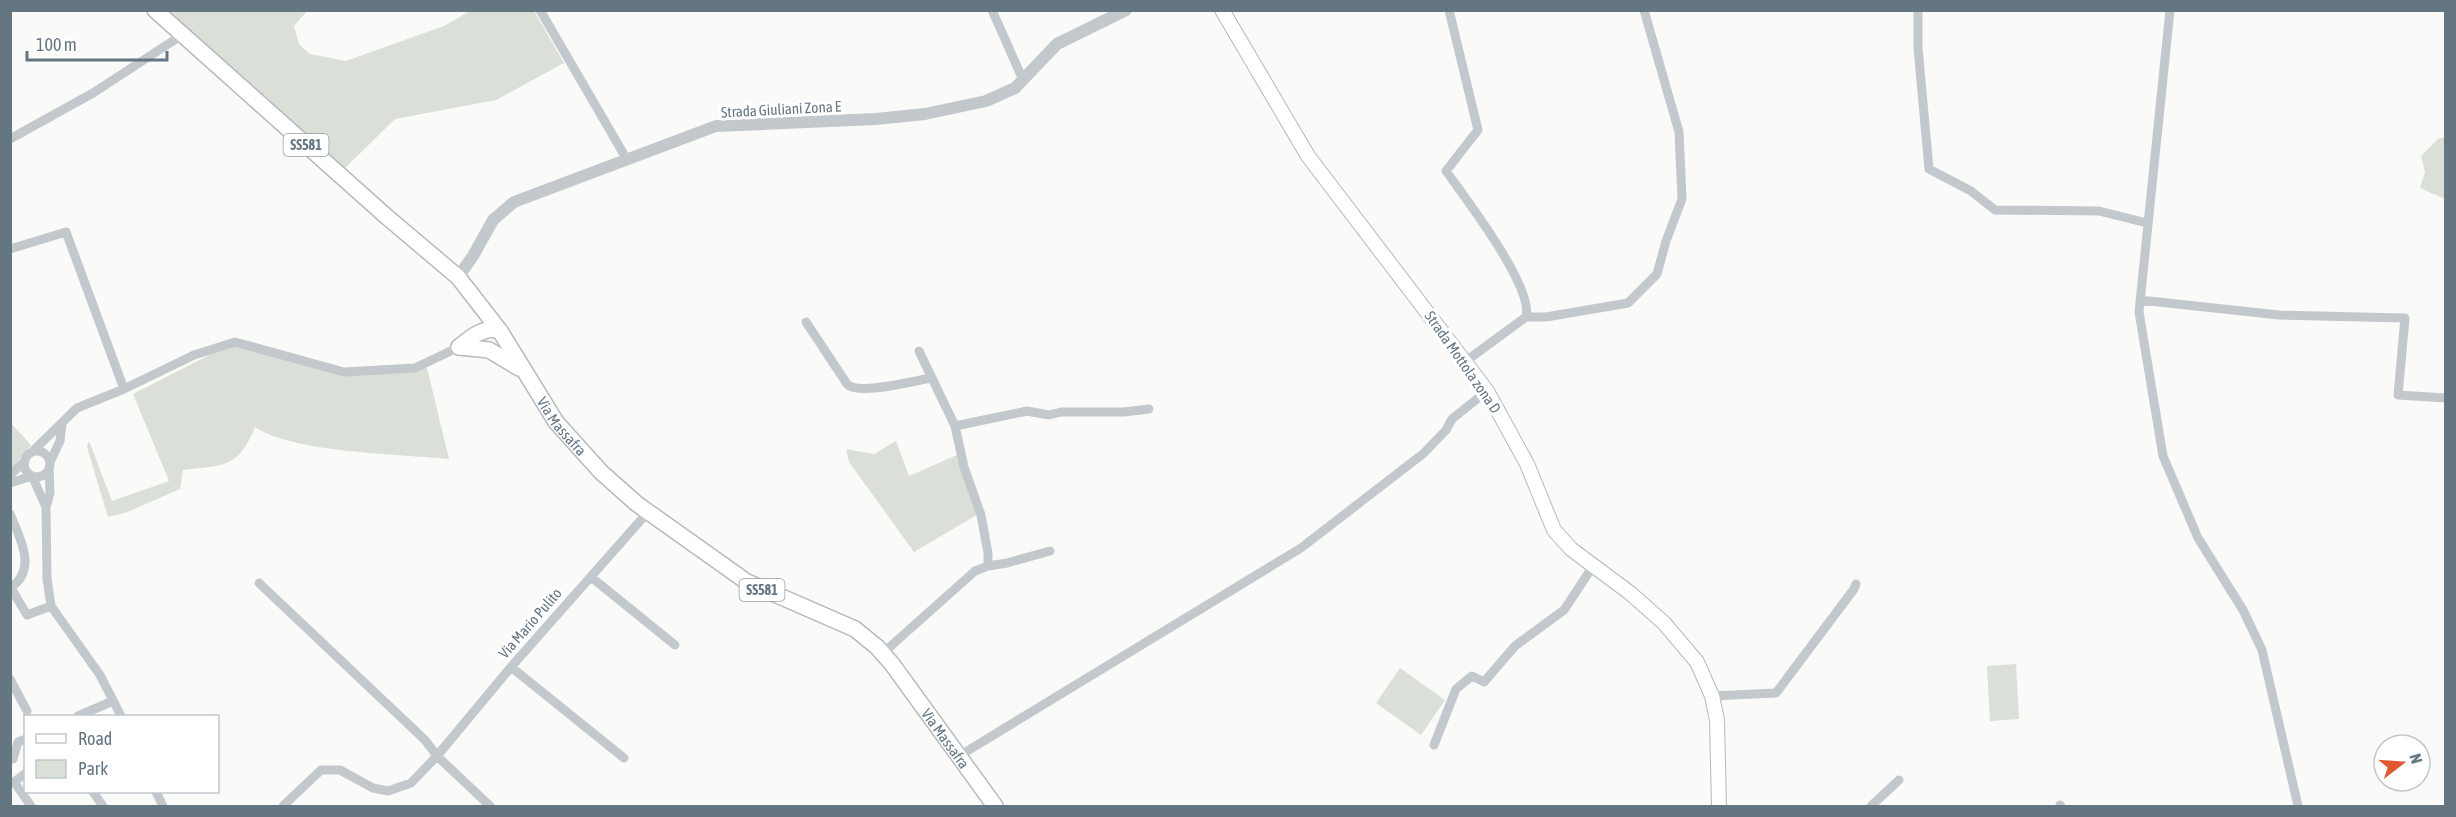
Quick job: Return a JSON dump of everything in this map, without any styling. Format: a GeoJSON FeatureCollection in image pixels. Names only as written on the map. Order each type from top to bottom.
{"type":"FeatureCollection","features":[{"type":"Feature","properties":{"kind":"main road","name":"Via Massafra"},"geometry":{"type":"LineString","coordinates":[[155,10],[387,217],[458,277],[500,331],[556,422],[601,472],[648,512],[747,582],[855,629],[883,653],[995,807]]}},
{"type":"Feature","properties":{"kind":"main road","name":"Strada Mottola zona D"},"geometry":{"type":"LineString","coordinates":[[1222,10],[1308,156],[1487,391],[1527,464],[1554,530],[1570,549],[1630,593],[1680,640],[1697,662],[1712,696],[1717,720],[1719,807]]}},
{"type":"Feature","properties":{"kind":"main road"},"geometry":{"type":"LineString","coordinates":[[468,345],[476,320],[477,301]]}},
{"type":"Feature","properties":{"kind":"main road"},"geometry":{"type":"LineString","coordinates":[[468,345],[496,341],[500,331]]}},
{"type":"Feature","properties":{"kind":"main road"},"geometry":{"type":"LineString","coordinates":[[468,345],[503,357],[524,371]]}},
{"type":"Feature","properties":{"kind":"street"},"geometry":{"type":"LineString","coordinates":[[540,10],[626,158]]}},
{"type":"Feature","properties":{"kind":"street"},"geometry":{"type":"LineString","coordinates":[[992,10],[1023,80]]}},
{"type":"Feature","properties":{"kind":"street","name":"Strada Giuliani Zona E"},"geometry":{"type":"LineString","coordinates":[[458,277],[473,256],[492,220],[514,202],[716,126],[876,120],[925,114],[986,101],[1015,88],[1057,44],[1126,10]]}},
{"type":"Feature","properties":{"kind":"street"},"geometry":{"type":"LineString","coordinates":[[1449,10],[1478,130],[1446,171],[1498,246],[1524,296],[1528,310],[1526,317]]}},
{"type":"Feature","properties":{"kind":"street"},"geometry":{"type":"LineString","coordinates":[[1466,361],[1526,317],[1546,317],[1628,303],[1657,274],[1666,241],[1681,204],[1680,143],[1673,108],[1644,10]]}},
{"type":"Feature","properties":{"kind":"street"},"geometry":{"type":"LineString","coordinates":[[1918,10],[1918,48],[1929,169],[1971,191],[1995,210],[2099,211],[2147,223]]}},
{"type":"Feature","properties":{"kind":"street"},"geometry":{"type":"LineString","coordinates":[[2170,10],[2139,312],[2163,456],[2198,538],[2243,610],[2262,650],[2298,807]]}},
{"type":"Feature","properties":{"kind":"street"},"geometry":{"type":"LineString","coordinates":[[10,139],[93,93],[182,35]]}},
{"type":"Feature","properties":{"kind":"street"},"geometry":{"type":"LineString","coordinates":[[10,249],[66,232],[124,389]]}},
{"type":"Feature","properties":{"kind":"street"},"geometry":{"type":"LineString","coordinates":[[2140,300],[2279,315],[2405,318],[2398,395],[2445,398]]}},
{"type":"Feature","properties":{"kind":"street"},"geometry":{"type":"LineString","coordinates":[[807,322],[852,389],[866,389],[931,378]]}},
{"type":"Feature","properties":{"kind":"street"},"geometry":{"type":"LineString","coordinates":[[10,475],[78,408],[124,389],[194,355],[235,342],[344,372],[416,368],[468,345]]}},
{"type":"Feature","properties":{"kind":"street"},"geometry":{"type":"LineString","coordinates":[[919,351],[955,426],[964,467],[981,515],[988,566]]}},
{"type":"Feature","properties":{"kind":"street"},"geometry":{"type":"LineString","coordinates":[[959,756],[1301,548],[1424,453],[1446,430],[1452,419],[1487,391]]}},
{"type":"Feature","properties":{"kind":"street"},"geometry":{"type":"LineString","coordinates":[[955,426],[1027,411],[1054,415],[1061,412],[1124,412],[1149,409]]}},
{"type":"Feature","properties":{"kind":"street"},"geometry":{"type":"LineString","coordinates":[[10,483],[32,476],[40,476],[49,465],[60,441],[62,424]]}},
{"type":"Feature","properties":{"kind":"street"},"geometry":{"type":"LineString","coordinates":[[33,451],[46,454],[49,465],[50,493],[46,507],[47,579],[51,606],[100,675],[120,715]]}},
{"type":"Feature","properties":{"kind":"street"},"geometry":{"type":"LineString","coordinates":[[25,461],[25,468],[32,476],[46,507]]}},
{"type":"Feature","properties":{"kind":"street","name":"Via Mario Pulito"},"geometry":{"type":"LineString","coordinates":[[283,807],[321,770],[340,770],[373,788],[388,792],[411,783],[648,512]]}},
{"type":"Feature","properties":{"kind":"street"},"geometry":{"type":"LineString","coordinates":[[10,514],[23,545],[27,567],[19,582],[11,588],[27,615],[51,606]]}},
{"type":"Feature","properties":{"kind":"street"},"geometry":{"type":"LineString","coordinates":[[883,653],[975,571],[1050,551]]}},
{"type":"Feature","properties":{"kind":"street"},"geometry":{"type":"LineString","coordinates":[[1434,745],[1456,689],[1472,676],[1484,682],[1515,645],[1564,610],[1593,566]]}},
{"type":"Feature","properties":{"kind":"street"},"geometry":{"type":"LineString","coordinates":[[591,577],[675,645]]}},
{"type":"Feature","properties":{"kind":"street"},"geometry":{"type":"LineString","coordinates":[[259,583],[425,740],[437,756],[490,807]]}},
{"type":"Feature","properties":{"kind":"street"},"geometry":{"type":"LineString","coordinates":[[1712,696],[1776,693],[1854,590],[1856,584]]}},
{"type":"Feature","properties":{"kind":"street"},"geometry":{"type":"LineString","coordinates":[[511,667],[624,758]]}},
{"type":"Feature","properties":{"kind":"street"},"geometry":{"type":"LineString","coordinates":[[10,679],[27,711]]}},
{"type":"Feature","properties":{"kind":"street"},"geometry":{"type":"LineString","coordinates":[[82,715],[113,701]]}},
{"type":"Feature","properties":{"kind":"street"},"geometry":{"type":"LineString","coordinates":[[13,759],[18,742],[24,740]]}},
{"type":"Feature","properties":{"kind":"street"},"geometry":{"type":"LineString","coordinates":[[24,774],[14,782],[32,807]]}},
{"type":"Feature","properties":{"kind":"street"},"geometry":{"type":"LineString","coordinates":[[1871,807],[1899,780]]}},
{"type":"Feature","properties":{"kind":"street"},"geometry":{"type":"LineString","coordinates":[[94,793],[103,807]]}},
{"type":"Feature","properties":{"kind":"street"},"geometry":{"type":"LineString","coordinates":[[156,793],[163,807]]}},
{"type":"Feature","properties":{"kind":"green space"},"geometry":{"type":"Polygon","coordinates":[[[165,11],[307,11],[294,26],[299,44],[310,54],[346,61],[444,26],[470,11],[534,11],[564,63],[496,100],[395,119],[344,169],[165,11]]]}},
{"type":"Feature","properties":{"kind":"green space"},"geometry":{"type":"Polygon","coordinates":[[[2446,137],[2445,199],[2420,188],[2425,172],[2421,156],[2438,139],[2446,137]]]}},
{"type":"Feature","properties":{"kind":"green space"},"geometry":{"type":"Polygon","coordinates":[[[257,346],[359,373],[427,368],[449,459],[376,454],[321,447],[273,436],[255,427],[249,441],[236,458],[219,465],[183,470],[180,489],[125,513],[108,517],[87,447],[89,441],[112,501],[169,481],[133,394],[225,347],[257,346]]]}},
{"type":"Feature","properties":{"kind":"green space"},"geometry":{"type":"Polygon","coordinates":[[[10,422],[31,445],[11,469],[10,469],[10,422]]]}},
{"type":"Feature","properties":{"kind":"green space"},"geometry":{"type":"Polygon","coordinates":[[[896,441],[909,476],[959,454],[980,513],[914,552],[849,462],[846,449],[874,454],[896,441]]]}},
{"type":"Feature","properties":{"kind":"green space"},"geometry":{"type":"Polygon","coordinates":[[[2016,664],[2019,719],[1990,721],[1987,666],[2016,664]]]}},
{"type":"Feature","properties":{"kind":"green space"},"geometry":{"type":"Polygon","coordinates":[[[1400,668],[1445,700],[1421,735],[1376,703],[1400,668]]]}}]}
